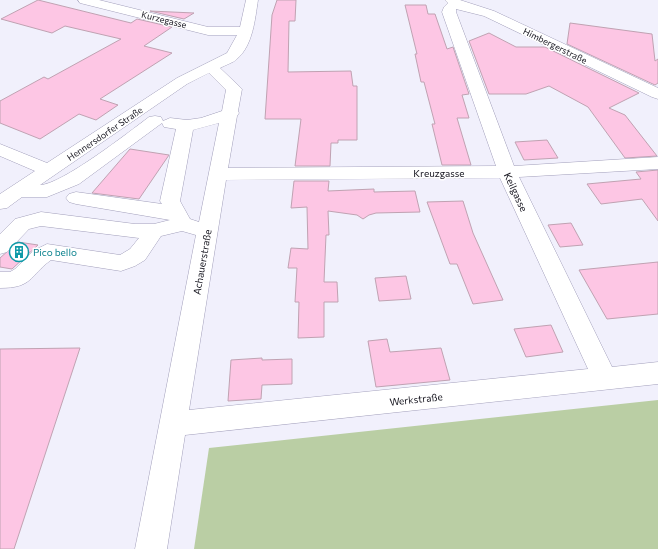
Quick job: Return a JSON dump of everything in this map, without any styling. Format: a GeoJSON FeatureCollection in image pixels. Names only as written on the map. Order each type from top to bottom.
{"type":"FeatureCollection","features":[{"type":"Feature","properties":{"kind":"street","name":"Kurzegasse"},"geometry":{"type":"LineString","coordinates":[[84,0],[208,31],[246,31]]}},
{"type":"Feature","properties":{"kind":"street"},"geometry":{"type":"LineString","coordinates":[[212,68],[232,56],[239,47],[246,31],[252,0]]}},
{"type":"Feature","properties":{"kind":"street","name":"Himbergerstraße"},"geometry":{"type":"LineString","coordinates":[[455,2],[491,14],[582,60],[658,94]]}},
{"type":"Feature","properties":{"kind":"street","name":"Keilgasse"},"geometry":{"type":"LineString","coordinates":[[455,2],[450,7],[449,12],[507,172],[605,379]]}},
{"type":"Feature","properties":{"kind":"street","name":"Achauerstraße"},"geometry":{"type":"LineString","coordinates":[[151,549],[207,231],[231,113],[234,89],[212,68]]}},
{"type":"Feature","properties":{"kind":"street","name":"Hennersdorfer Straße"},"geometry":{"type":"LineString","coordinates":[[0,203],[136,114],[182,81],[212,68]]}},
{"type":"Feature","properties":{"kind":"street"},"geometry":{"type":"LineString","coordinates":[[136,114],[155,121],[185,126],[203,124],[231,113]]}},
{"type":"Feature","properties":{"kind":"street"},"geometry":{"type":"LineString","coordinates":[[20,191],[47,191],[72,180],[155,121]]}},
{"type":"Feature","properties":{"kind":"street"},"geometry":{"type":"LineString","coordinates":[[179,218],[170,201],[185,126]]}},
{"type":"Feature","properties":{"kind":"street"},"geometry":{"type":"LineString","coordinates":[[0,149],[50,171]]}},
{"type":"Feature","properties":{"kind":"street","name":"Kreuzgasse"},"geometry":{"type":"LineString","coordinates":[[219,174],[507,172],[658,163]]}},
{"type":"Feature","properties":{"kind":"street"},"geometry":{"type":"LineString","coordinates":[[72,180],[76,198]]}},
{"type":"Feature","properties":{"kind":"street"},"geometry":{"type":"LineString","coordinates":[[76,198],[179,218],[207,231]]}},
{"type":"Feature","properties":{"kind":"street"},"geometry":{"type":"LineString","coordinates":[[58,220],[76,198]]}},
{"type":"Feature","properties":{"kind":"street"},"geometry":{"type":"LineString","coordinates":[[0,247],[22,224],[41,219],[58,220],[112,229],[154,231],[179,218]]}},
{"type":"Feature","properties":{"kind":"street"},"geometry":{"type":"LineString","coordinates":[[0,280],[11,281],[22,275],[30,269],[40,256],[47,252],[121,263],[132,260],[140,254],[154,231]]}},
{"type":"Feature","properties":{"kind":"street","name":"Werkstraße"},"geometry":{"type":"LineString","coordinates":[[174,424],[658,373]]}},
{"type":"Feature","properties":{"kind":"green space"},"geometry":{"type":"Polygon","coordinates":[[[658,400],[658,549],[194,549],[209,448],[658,400]]]}},
{"type":"Feature","properties":{"kind":"building"},"geometry":{"type":"Polygon","coordinates":[[[38,0],[131,23],[137,19],[172,27],[144,46],[172,53],[100,99],[118,105],[96,120],[79,114],[40,139],[0,123],[0,101],[44,77],[48,79],[121,39],[65,26],[52,33],[1,19],[38,0]]]}},
{"type":"Feature","properties":{"kind":"building"},"geometry":{"type":"Polygon","coordinates":[[[277,0],[296,0],[295,21],[289,21],[288,72],[351,71],[353,86],[357,86],[357,140],[338,140],[338,143],[331,143],[330,166],[295,166],[301,119],[265,119],[272,15],[277,0]]]}},
{"type":"Feature","properties":{"kind":"building"},"geometry":{"type":"Polygon","coordinates":[[[405,5],[426,5],[428,14],[435,14],[447,49],[453,47],[469,94],[462,95],[469,118],[457,118],[471,165],[442,165],[432,124],[435,124],[424,82],[421,82],[415,54],[417,54],[405,5]]]}},
{"type":"Feature","properties":{"kind":"building"},"geometry":{"type":"Polygon","coordinates":[[[150,11],[194,13],[184,19],[150,11]]]}},
{"type":"Feature","properties":{"kind":"building"},"geometry":{"type":"Polygon","coordinates":[[[570,23],[652,34],[655,61],[658,59],[658,83],[655,85],[567,44],[570,23]]]}},
{"type":"Feature","properties":{"kind":"building"},"geometry":{"type":"Polygon","coordinates":[[[489,33],[516,47],[545,47],[639,93],[609,108],[625,115],[657,156],[625,158],[588,107],[549,86],[526,94],[489,94],[469,41],[489,33]]]}},
{"type":"Feature","properties":{"kind":"building"},"geometry":{"type":"Polygon","coordinates":[[[547,140],[558,158],[524,160],[515,142],[547,140]]]}},
{"type":"Feature","properties":{"kind":"building"},"geometry":{"type":"Polygon","coordinates":[[[130,149],[169,155],[139,199],[92,193],[130,149]]]}},
{"type":"Feature","properties":{"kind":"building"},"geometry":{"type":"Polygon","coordinates":[[[658,170],[658,221],[642,199],[601,204],[587,184],[641,179],[636,172],[658,170]]]}},
{"type":"Feature","properties":{"kind":"building"},"geometry":{"type":"Polygon","coordinates":[[[294,181],[329,181],[328,191],[374,189],[374,192],[415,191],[420,212],[376,213],[363,219],[357,215],[328,211],[329,235],[326,235],[324,282],[337,282],[338,302],[324,302],[324,337],[298,338],[299,302],[295,302],[297,268],[288,268],[291,248],[308,249],[307,207],[291,208],[294,181]]]}},
{"type":"Feature","properties":{"kind":"building"},"geometry":{"type":"Polygon","coordinates":[[[463,201],[473,233],[503,300],[473,304],[457,264],[450,264],[427,202],[463,201]]]}},
{"type":"Feature","properties":{"kind":"building"},"geometry":{"type":"Polygon","coordinates":[[[571,223],[583,245],[560,247],[548,225],[571,223]]]}},
{"type":"Feature","properties":{"kind":"building","name":"Pico bello"},"geometry":{"type":"Polygon","coordinates":[[[18,242],[38,245],[12,269],[0,267],[0,258],[18,242]]]}},
{"type":"Feature","properties":{"kind":"building"},"geometry":{"type":"Polygon","coordinates":[[[658,262],[658,314],[607,319],[579,270],[658,262]]]}},
{"type":"Feature","properties":{"kind":"building"},"geometry":{"type":"Polygon","coordinates":[[[406,276],[411,299],[379,301],[375,278],[406,276]]]}},
{"type":"Feature","properties":{"kind":"building"},"geometry":{"type":"Polygon","coordinates":[[[551,325],[563,352],[526,357],[514,329],[551,325]]]}},
{"type":"Feature","properties":{"kind":"building"},"geometry":{"type":"Polygon","coordinates":[[[387,339],[390,352],[441,348],[450,380],[376,387],[368,341],[387,339]]]}},
{"type":"Feature","properties":{"kind":"building"},"geometry":{"type":"Polygon","coordinates":[[[80,348],[14,549],[0,549],[0,349],[80,348]]]}},
{"type":"Feature","properties":{"kind":"building"},"geometry":{"type":"Polygon","coordinates":[[[262,358],[262,360],[292,359],[292,384],[262,385],[261,399],[228,401],[231,360],[262,358]]]}},
{"type":"Feature","properties":{"kind":"place","name":"Pico bello"},"geometry":{"type":"Point","coordinates":[19,252]}}]}
